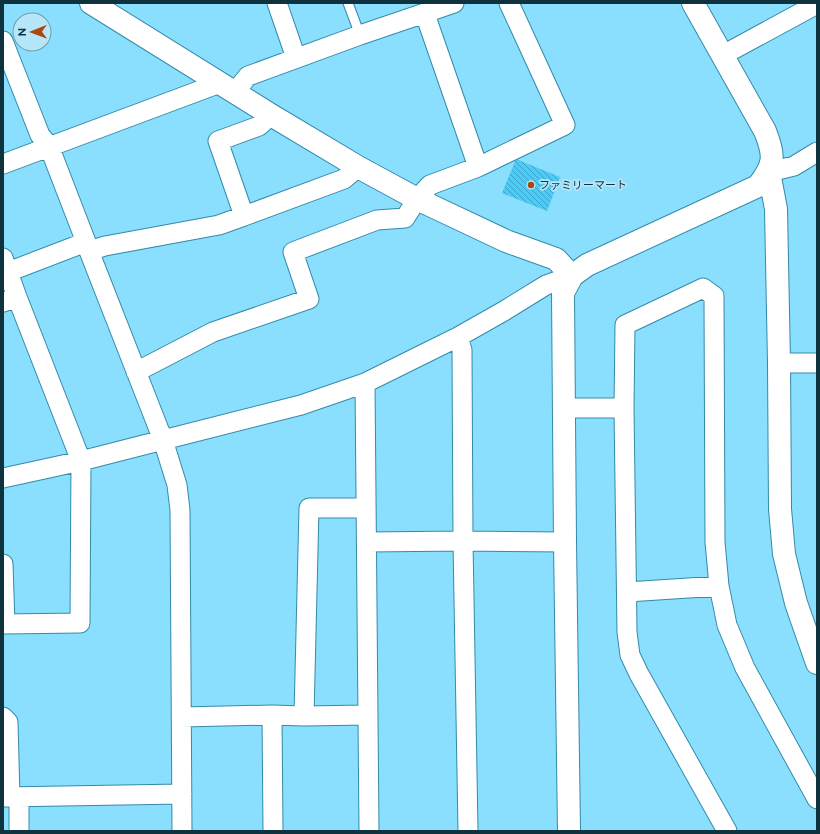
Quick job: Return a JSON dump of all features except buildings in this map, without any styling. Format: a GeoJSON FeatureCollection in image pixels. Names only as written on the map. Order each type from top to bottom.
{"type":"FeatureCollection","features":[{"type":"Feature","properties":{"kind":"street"},"geometry":{"type":"LineString","coordinates":[[91,3],[271,115],[358,167],[417,199],[506,241],[556,259],[572,276]]}},
{"type":"Feature","properties":{"kind":"street"},"geometry":{"type":"LineString","coordinates":[[277,3],[296,58]]}},
{"type":"Feature","properties":{"kind":"street"},"geometry":{"type":"LineString","coordinates":[[3,164],[49,146],[228,88],[248,76],[360,35],[454,3]]}},
{"type":"Feature","properties":{"kind":"street"},"geometry":{"type":"LineString","coordinates":[[136,372],[213,332],[309,299],[293,252],[377,220],[405,218],[417,199],[430,185],[478,167],[565,125],[509,3]]}},
{"type":"Feature","properties":{"kind":"street"},"geometry":{"type":"LineString","coordinates":[[693,3],[765,130],[773,155],[769,172],[776,209],[780,509],[784,554],[796,603],[817,663]]}},
{"type":"Feature","properties":{"kind":"street"},"geometry":{"type":"LineString","coordinates":[[723,55],[817,4]]}},
{"type":"Feature","properties":{"kind":"street"},"geometry":{"type":"LineString","coordinates":[[425,14],[478,167]]}},
{"type":"Feature","properties":{"kind":"street"},"geometry":{"type":"LineString","coordinates":[[3,41],[40,135],[49,146],[163,440],[177,485],[180,510],[182,831]]}},
{"type":"Feature","properties":{"kind":"street"},"geometry":{"type":"LineString","coordinates":[[244,216],[218,141],[259,126],[271,115]]}},
{"type":"Feature","properties":{"kind":"street"},"geometry":{"type":"LineString","coordinates":[[3,478],[81,461],[301,405],[365,383],[458,337],[504,311],[546,284],[572,276],[587,265],[758,186],[769,172],[794,166],[817,152]]}},
{"type":"Feature","properties":{"kind":"street"},"geometry":{"type":"LineString","coordinates":[[3,564],[4,624],[80,623],[81,461],[10,299],[6,265],[88,246],[105,246],[219,225],[344,178],[358,167]]}},
{"type":"Feature","properties":{"kind":"street"},"geometry":{"type":"LineString","coordinates":[[569,831],[565,542],[564,293],[572,276]]}},
{"type":"Feature","properties":{"kind":"street"},"geometry":{"type":"LineString","coordinates":[[727,831],[639,674],[630,655],[627,632],[624,408],[625,325],[703,288],[714,296],[715,542],[719,586],[727,625],[745,668],[817,799]]}},
{"type":"Feature","properties":{"kind":"street"},"geometry":{"type":"LineString","coordinates":[[458,337],[462,350],[463,541],[468,831]]}},
{"type":"Feature","properties":{"kind":"street"},"geometry":{"type":"LineString","coordinates":[[779,363],[817,363]]}},
{"type":"Feature","properties":{"kind":"street"},"geometry":{"type":"LineString","coordinates":[[365,383],[369,831]]}},
{"type":"Feature","properties":{"kind":"street"},"geometry":{"type":"LineString","coordinates":[[564,408],[624,408]]}},
{"type":"Feature","properties":{"kind":"street"},"geometry":{"type":"LineString","coordinates":[[304,716],[309,508],[366,508]]}},
{"type":"Feature","properties":{"kind":"street"},"geometry":{"type":"LineString","coordinates":[[367,542],[565,542]]}},
{"type":"Feature","properties":{"kind":"street"},"geometry":{"type":"LineString","coordinates":[[626,592],[719,586]]}},
{"type":"Feature","properties":{"kind":"street"},"geometry":{"type":"LineString","coordinates":[[272,715],[273,831]]}},
{"type":"Feature","properties":{"kind":"street"},"geometry":{"type":"LineString","coordinates":[[182,717],[368,715]]}},
{"type":"Feature","properties":{"kind":"street"},"geometry":{"type":"LineString","coordinates":[[3,717],[8,722],[11,797],[19,831]]}},
{"type":"Feature","properties":{"kind":"street"},"geometry":{"type":"LineString","coordinates":[[11,797],[182,794]]}},
{"type":"Feature","properties":{"kind":"lane"},"geometry":{"type":"LineString","coordinates":[[348,3],[360,35]]}},
{"type":"Feature","properties":{"kind":"place","name":"ファミリーマート"},"geometry":{"type":"Point","coordinates":[531,185]}}]}
